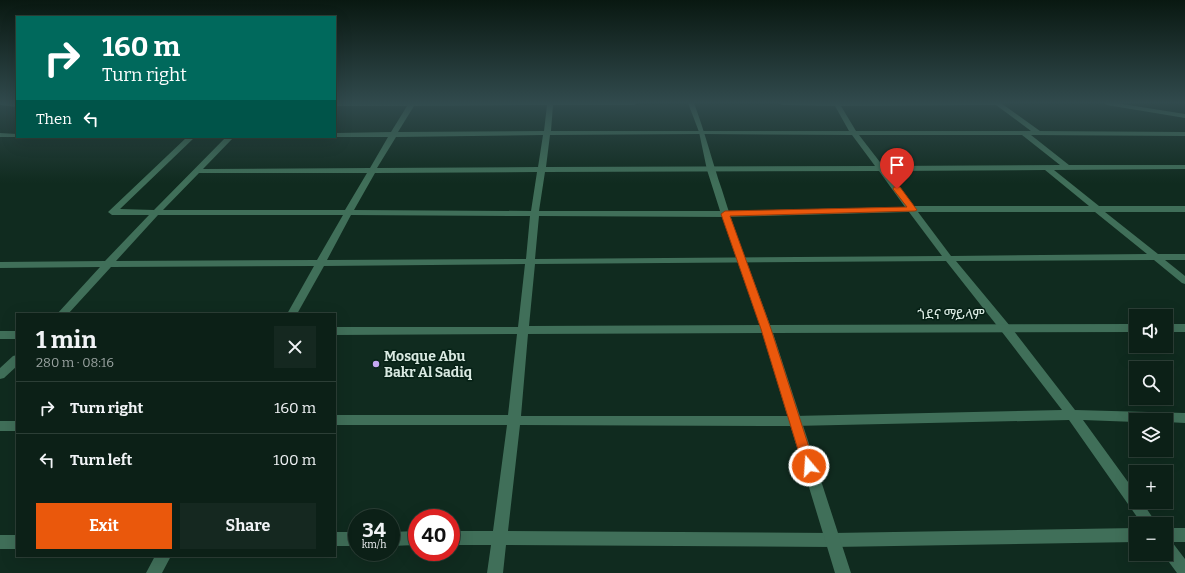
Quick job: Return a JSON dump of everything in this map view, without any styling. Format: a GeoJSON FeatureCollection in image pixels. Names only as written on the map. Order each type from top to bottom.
{"type":"FeatureCollection","features":[{"type":"Feature","properties":{"kind":"street"},"geometry":{"type":"LineString","coordinates":[[293,313],[371,172],[396,130]]}},
{"type":"Feature","properties":{"kind":"street"},"geometry":{"type":"LineString","coordinates":[[495,573],[498,537],[514,420],[536,212],[547,130]]}},
{"type":"Feature","properties":{"kind":"street"},"geometry":{"type":"LineString","coordinates":[[853,130],[949,259],[1006,329],[1072,415],[1145,517]]}},
{"type":"Feature","properties":{"kind":"street"},"geometry":{"type":"LineString","coordinates":[[1034,130],[1038,133]]}},
{"type":"Feature","properties":{"kind":"street"},"geometry":{"type":"LineString","coordinates":[[702,132],[711,170],[725,214],[766,329],[843,573]]}},
{"type":"Feature","properties":{"kind":"street"},"geometry":{"type":"LineString","coordinates":[[336,135],[702,132],[856,134],[1185,134]]}},
{"type":"Feature","properties":{"kind":"street"},"geometry":{"type":"LineString","coordinates":[[1023,133],[1067,167]]}},
{"type":"Feature","properties":{"kind":"street"},"geometry":{"type":"LineString","coordinates":[[0,135],[16,136]]}},
{"type":"Feature","properties":{"kind":"street"},"geometry":{"type":"LineString","coordinates":[[190,138],[112,212],[349,211],[725,214],[913,210],[1098,208],[1185,209]]}},
{"type":"Feature","properties":{"kind":"street"},"geometry":{"type":"LineString","coordinates":[[63,313],[109,265],[155,213],[229,138]]}},
{"type":"Feature","properties":{"kind":"street"},"geometry":{"type":"LineString","coordinates":[[195,171],[371,172],[1185,167]]}},
{"type":"Feature","properties":{"kind":"street"},"geometry":{"type":"LineString","coordinates":[[1047,168],[1098,208],[1185,281]]}},
{"type":"Feature","properties":{"kind":"street"},"geometry":{"type":"LineString","coordinates":[[0,265],[531,260],[1185,257]]}},
{"type":"Feature","properties":{"kind":"street","name":"ጎደና ማይላም"},"geometry":{"type":"LineString","coordinates":[[336,331],[1129,328]]}},
{"type":"Feature","properties":{"kind":"street"},"geometry":{"type":"LineString","coordinates":[[1173,328],[1185,328]]}},
{"type":"Feature","properties":{"kind":"street"},"geometry":{"type":"LineString","coordinates":[[0,335],[16,335]]}},
{"type":"Feature","properties":{"kind":"street"},"geometry":{"type":"LineString","coordinates":[[0,375],[16,360]]}},
{"type":"Feature","properties":{"kind":"street"},"geometry":{"type":"LineString","coordinates":[[336,420],[794,421],[1072,415],[1185,418]]}},
{"type":"Feature","properties":{"kind":"street"},"geometry":{"type":"LineString","coordinates":[[0,426],[16,426]]}},
{"type":"Feature","properties":{"kind":"street"},"geometry":{"type":"LineString","coordinates":[[460,538],[833,540],[1129,535]]}},
{"type":"Feature","properties":{"kind":"street"},"geometry":{"type":"LineString","coordinates":[[1173,535],[1185,535]]}},
{"type":"Feature","properties":{"kind":"street"},"geometry":{"type":"LineString","coordinates":[[336,540],[348,539]]}},
{"type":"Feature","properties":{"kind":"street"},"geometry":{"type":"LineString","coordinates":[[0,542],[16,542]]}},
{"type":"Feature","properties":{"kind":"street"},"geometry":{"type":"LineString","coordinates":[[1173,555],[1185,571]]}},
{"type":"Feature","properties":{"kind":"street"},"geometry":{"type":"LineString","coordinates":[[154,573],[162,557]]}},
{"type":"Feature","properties":{"kind":"place","name":"Mosque Abu Bakr Al Sadiq"},"geometry":{"type":"Point","coordinates":[376,364]}},
{"type":"Feature","properties":{"kind":"route"},"geometry":{"type":"LineString","coordinates":[[809,466],[766,329],[725,214],[913,210],[897,189]]}}]}
